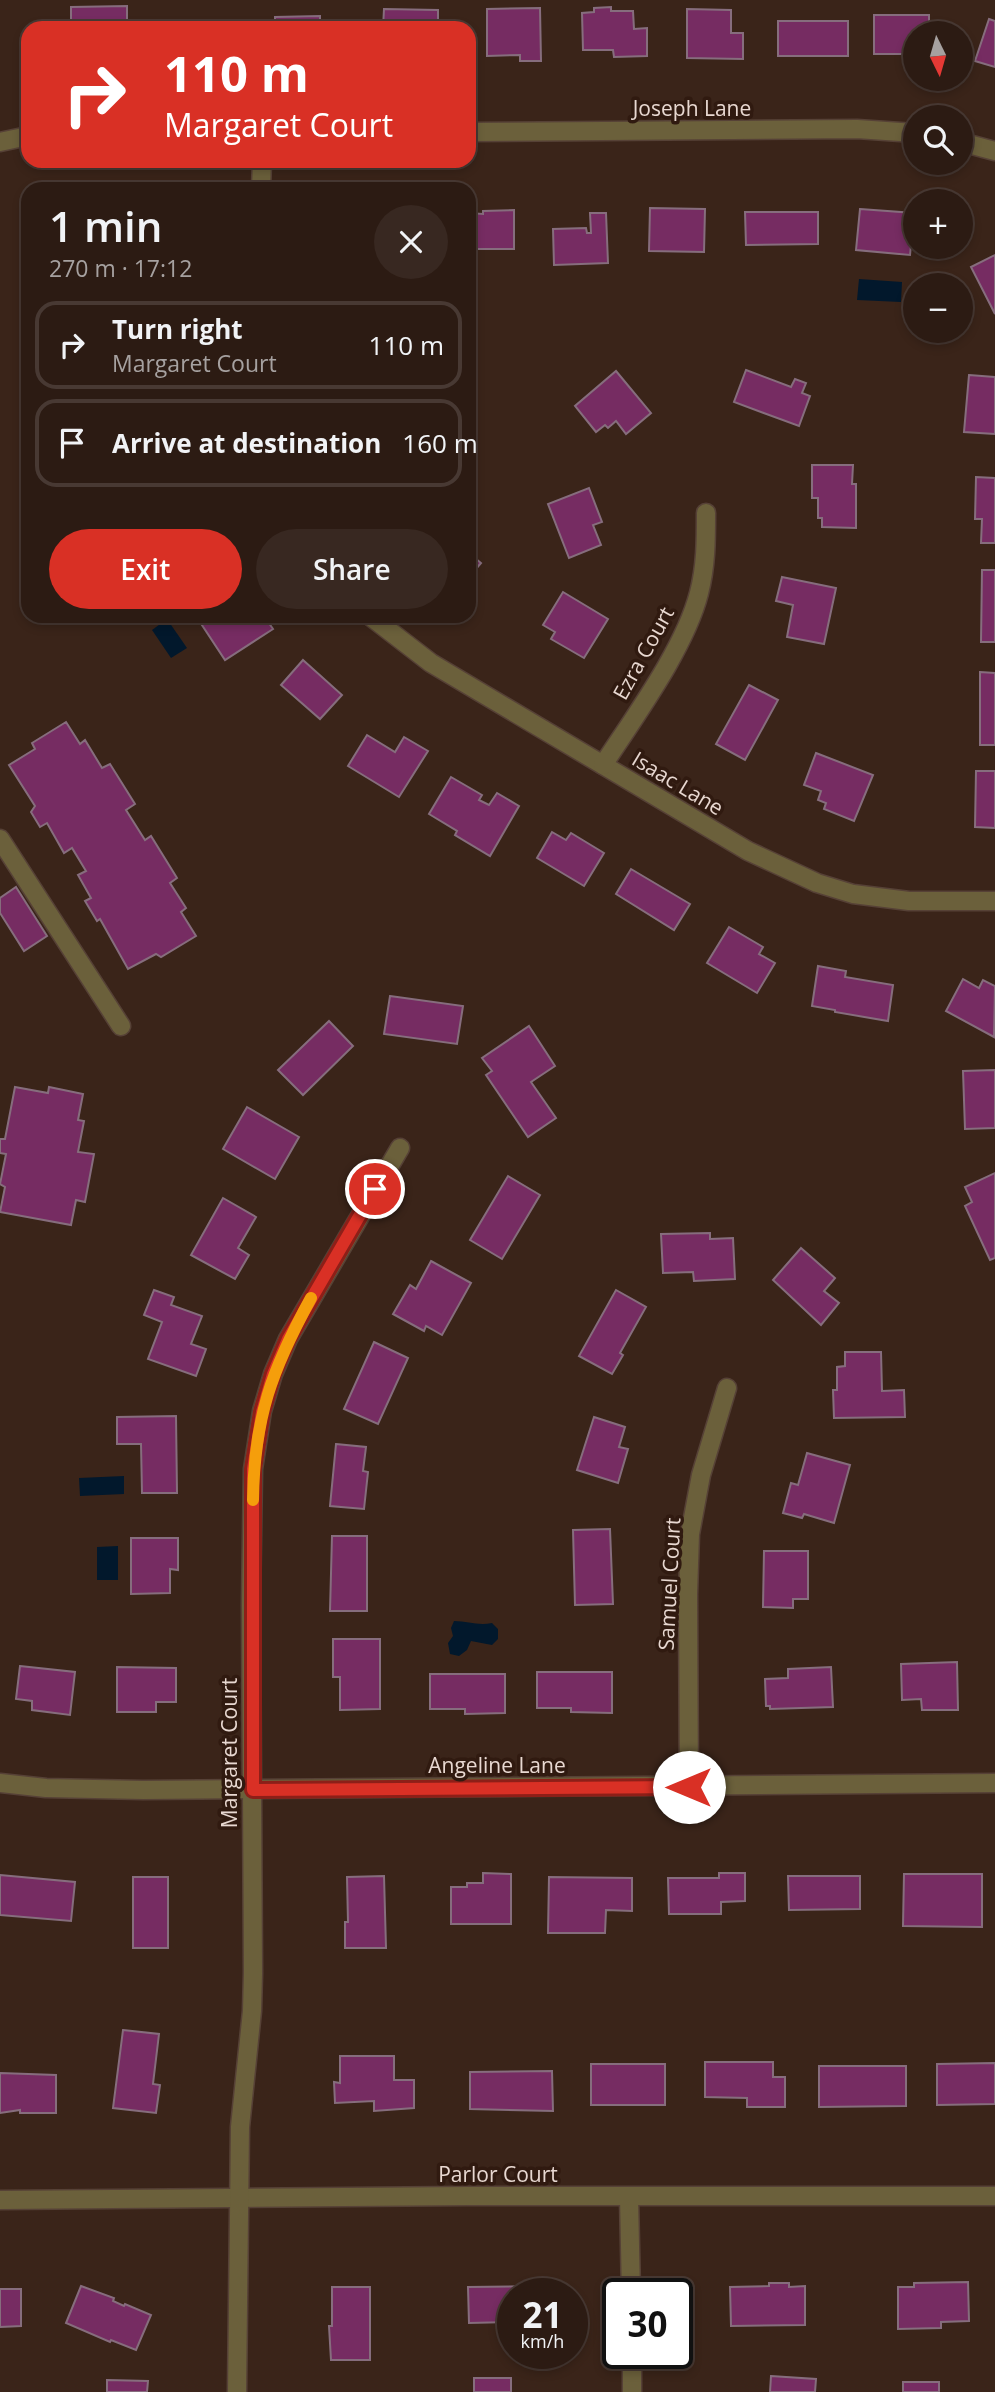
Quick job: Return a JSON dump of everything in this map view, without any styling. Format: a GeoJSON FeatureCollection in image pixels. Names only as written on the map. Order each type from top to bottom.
{"type":"FeatureCollection","features":[{"type":"Feature","properties":{"kind":"street","name":"Joseph Lane"},"geometry":{"type":"LineString","coordinates":[[476,132],[857,129],[903,132]]}},
{"type":"Feature","properties":{"kind":"street"},"geometry":{"type":"LineString","coordinates":[[0,142],[21,138]]}},
{"type":"Feature","properties":{"kind":"street"},"geometry":{"type":"LineString","coordinates":[[973,145],[995,151]]}},
{"type":"Feature","properties":{"kind":"street","name":"Ezra Court"},"geometry":{"type":"LineString","coordinates":[[603,765],[654,686],[684,632],[699,594],[704,568],[706,513]]}},
{"type":"Feature","properties":{"kind":"street","name":"Isaac Lane"},"geometry":{"type":"LineString","coordinates":[[379,623],[431,663],[748,851],[817,883],[853,894],[909,901],[995,901]]}},
{"type":"Feature","properties":{"kind":"street"},"geometry":{"type":"LineString","coordinates":[[0,839],[121,1026]]}},
{"type":"Feature","properties":{"kind":"street","name":"Margaret Court"},"geometry":{"type":"LineString","coordinates":[[237,2392],[240,2127],[253,1998],[253,1469],[262,1412],[273,1374],[288,1339],[400,1148]]}},
{"type":"Feature","properties":{"kind":"street","name":"Samuel Court"},"geometry":{"type":"LineString","coordinates":[[689,1787],[690,1534],[701,1475],[727,1388]]}},
{"type":"Feature","properties":{"kind":"street","name":"Angeline Lane"},"geometry":{"type":"LineString","coordinates":[[0,1783],[46,1788],[253,1790],[995,1783]]}},
{"type":"Feature","properties":{"kind":"street","name":"Parlor Court"},"geometry":{"type":"LineString","coordinates":[[0,2200],[995,2196]]}},
{"type":"Feature","properties":{"kind":"street"},"geometry":{"type":"LineString","coordinates":[[629,2197],[631,2278]]}},
{"type":"Feature","properties":{"kind":"street"},"geometry":{"type":"LineString","coordinates":[[632,2369],[632,2392]]}},
{"type":"Feature","properties":{"kind":"water"},"geometry":{"type":"Polygon","coordinates":[[[859,279],[902,282],[901,302],[857,300],[859,279]]]}},
{"type":"Feature","properties":{"kind":"water"},"geometry":{"type":"Polygon","coordinates":[[[162,623],[170,623],[187,648],[171,658],[152,630],[162,623]]]}},
{"type":"Feature","properties":{"kind":"water"},"geometry":{"type":"Polygon","coordinates":[[[124,1476],[124,1494],[80,1496],[79,1478],[124,1476]]]}},
{"type":"Feature","properties":{"kind":"water"},"geometry":{"type":"Polygon","coordinates":[[[118,1546],[118,1580],[97,1580],[97,1547],[118,1546]]]}},
{"type":"Feature","properties":{"kind":"water"},"geometry":{"type":"Polygon","coordinates":[[[454,1621],[492,1623],[498,1629],[498,1639],[492,1645],[471,1641],[467,1650],[459,1656],[450,1654],[448,1643],[453,1636],[451,1628],[454,1621]]]}},
{"type":"Feature","properties":{"kind":"building"},"geometry":{"type":"Polygon","coordinates":[[[127,6],[127,21],[71,21],[71,7],[127,6]]]}},
{"type":"Feature","properties":{"kind":"building"},"geometry":{"type":"Polygon","coordinates":[[[611,7],[611,11],[633,11],[634,29],[647,28],[647,56],[614,57],[613,50],[583,50],[582,13],[594,12],[594,8],[611,7]]]}},
{"type":"Feature","properties":{"kind":"building"},"geometry":{"type":"Polygon","coordinates":[[[540,8],[541,61],[520,61],[520,55],[487,56],[487,9],[540,8]]]}},
{"type":"Feature","properties":{"kind":"building"},"geometry":{"type":"Polygon","coordinates":[[[384,9],[438,10],[438,21],[383,21],[384,9]]]}},
{"type":"Feature","properties":{"kind":"building"},"geometry":{"type":"Polygon","coordinates":[[[687,9],[731,10],[731,33],[743,33],[743,59],[687,58],[687,9]]]}},
{"type":"Feature","properties":{"kind":"building"},"geometry":{"type":"Polygon","coordinates":[[[874,15],[929,15],[929,21],[903,21],[903,54],[874,54],[874,15]]]}},
{"type":"Feature","properties":{"kind":"building"},"geometry":{"type":"Polygon","coordinates":[[[320,16],[320,21],[275,21],[275,17],[320,16]]]}},
{"type":"Feature","properties":{"kind":"building"},"geometry":{"type":"Polygon","coordinates":[[[989,19],[995,21],[995,67],[975,61],[989,19]]]}},
{"type":"Feature","properties":{"kind":"building"},"geometry":{"type":"Polygon","coordinates":[[[778,21],[848,21],[848,56],[778,56],[778,21]]]}},
{"type":"Feature","properties":{"kind":"building"},"geometry":{"type":"Polygon","coordinates":[[[650,208],[705,209],[704,252],[649,251],[650,208]]]}},
{"type":"Feature","properties":{"kind":"building"},"geometry":{"type":"Polygon","coordinates":[[[860,209],[903,212],[903,254],[856,250],[860,209]]]}},
{"type":"Feature","properties":{"kind":"building"},"geometry":{"type":"Polygon","coordinates":[[[514,210],[514,249],[476,249],[476,214],[483,214],[483,211],[514,210]]]}},
{"type":"Feature","properties":{"kind":"building"},"geometry":{"type":"Polygon","coordinates":[[[745,212],[818,212],[818,244],[746,245],[745,212]]]}},
{"type":"Feature","properties":{"kind":"building"},"geometry":{"type":"Polygon","coordinates":[[[590,213],[606,213],[608,263],[554,265],[553,229],[586,228],[587,233],[591,233],[590,213]]]}},
{"type":"Feature","properties":{"kind":"building"},"geometry":{"type":"Polygon","coordinates":[[[995,255],[995,314],[971,267],[995,255]]]}},
{"type":"Feature","properties":{"kind":"building"},"geometry":{"type":"Polygon","coordinates":[[[746,370],[791,387],[795,379],[806,383],[802,393],[810,396],[799,426],[734,402],[746,370]]]}},
{"type":"Feature","properties":{"kind":"building"},"geometry":{"type":"Polygon","coordinates":[[[616,371],[651,413],[626,434],[616,421],[608,428],[605,425],[596,432],[575,406],[616,371]]]}},
{"type":"Feature","properties":{"kind":"building"},"geometry":{"type":"Polygon","coordinates":[[[969,375],[995,377],[995,434],[964,432],[969,375]]]}},
{"type":"Feature","properties":{"kind":"building"},"geometry":{"type":"Polygon","coordinates":[[[812,465],[853,465],[856,528],[822,527],[822,518],[818,518],[818,498],[812,498],[812,465]]]}},
{"type":"Feature","properties":{"kind":"building"},"geometry":{"type":"Polygon","coordinates":[[[976,477],[995,478],[995,543],[981,543],[982,519],[975,519],[976,477]]]}},
{"type":"Feature","properties":{"kind":"building"},"geometry":{"type":"Polygon","coordinates":[[[589,488],[602,522],[593,525],[601,545],[569,558],[548,504],[589,488]]]}},
{"type":"Feature","properties":{"kind":"building"},"geometry":{"type":"Polygon","coordinates":[[[982,570],[995,570],[995,642],[981,642],[982,570]]]}},
{"type":"Feature","properties":{"kind":"building"},"geometry":{"type":"Polygon","coordinates":[[[782,577],[836,588],[824,644],[787,637],[793,605],[776,601],[782,577]]]}},
{"type":"Feature","properties":{"kind":"building"},"geometry":{"type":"Polygon","coordinates":[[[563,592],[608,619],[584,658],[551,639],[555,632],[543,625],[563,592]]]}},
{"type":"Feature","properties":{"kind":"building"},"geometry":{"type":"Polygon","coordinates":[[[201,623],[269,623],[273,629],[225,660],[201,623]]]}},
{"type":"Feature","properties":{"kind":"building"},"geometry":{"type":"Polygon","coordinates":[[[303,660],[342,695],[320,719],[281,685],[303,660]]]}},
{"type":"Feature","properties":{"kind":"building"},"geometry":{"type":"Polygon","coordinates":[[[980,672],[995,673],[995,745],[980,745],[980,672]]]}},
{"type":"Feature","properties":{"kind":"building"},"geometry":{"type":"Polygon","coordinates":[[[749,685],[778,700],[745,760],[716,744],[749,685]]]}},
{"type":"Feature","properties":{"kind":"building"},"geometry":{"type":"Polygon","coordinates":[[[66,722],[80,744],[85,740],[102,768],[110,764],[135,804],[126,810],[145,840],[151,836],[177,878],[170,883],[186,908],[181,912],[196,936],[161,957],[156,954],[128,969],[100,919],[97,921],[85,901],[91,898],[78,875],[86,871],[72,848],[64,853],[47,823],[40,827],[31,812],[35,806],[9,765],[35,749],[32,743],[66,722]]]}},
{"type":"Feature","properties":{"kind":"building"},"geometry":{"type":"Polygon","coordinates":[[[367,735],[395,752],[404,737],[428,751],[399,797],[348,766],[367,735]]]}},
{"type":"Feature","properties":{"kind":"building"},"geometry":{"type":"Polygon","coordinates":[[[816,753],[873,775],[854,821],[824,809],[826,803],[818,800],[821,791],[804,785],[816,753]]]}},
{"type":"Feature","properties":{"kind":"building"},"geometry":{"type":"Polygon","coordinates":[[[976,771],[995,771],[995,828],[975,827],[976,771]]]}},
{"type":"Feature","properties":{"kind":"building"},"geometry":{"type":"Polygon","coordinates":[[[451,777],[482,795],[479,800],[489,805],[497,793],[519,806],[490,856],[455,835],[457,831],[429,814],[451,777]]]}},
{"type":"Feature","properties":{"kind":"building"},"geometry":{"type":"Polygon","coordinates":[[[552,832],[566,840],[571,833],[604,853],[584,886],[537,858],[552,832]]]}},
{"type":"Feature","properties":{"kind":"building"},"geometry":{"type":"Polygon","coordinates":[[[631,869],[690,904],[674,930],[616,894],[631,869]]]}},
{"type":"Feature","properties":{"kind":"building"},"geometry":{"type":"Polygon","coordinates":[[[16,887],[47,936],[24,951],[0,913],[0,898],[16,887]]]}},
{"type":"Feature","properties":{"kind":"building"},"geometry":{"type":"Polygon","coordinates":[[[729,927],[763,947],[759,954],[775,963],[757,993],[707,963],[729,927]]]}},
{"type":"Feature","properties":{"kind":"building"},"geometry":{"type":"Polygon","coordinates":[[[818,966],[846,971],[845,977],[893,985],[888,1021],[812,1006],[818,966]]]}},
{"type":"Feature","properties":{"kind":"building"},"geometry":{"type":"Polygon","coordinates":[[[963,979],[979,988],[983,980],[995,986],[994,1037],[946,1011],[963,979]]]}},
{"type":"Feature","properties":{"kind":"building"},"geometry":{"type":"Polygon","coordinates":[[[390,996],[463,1006],[457,1044],[384,1034],[390,996]]]}},
{"type":"Feature","properties":{"kind":"building"},"geometry":{"type":"Polygon","coordinates":[[[329,1021],[353,1046],[303,1095],[278,1070],[329,1021]]]}},
{"type":"Feature","properties":{"kind":"building"},"geometry":{"type":"Polygon","coordinates":[[[529,1026],[555,1066],[531,1082],[556,1118],[528,1137],[486,1075],[492,1071],[482,1058],[529,1026]]]}},
{"type":"Feature","properties":{"kind":"building"},"geometry":{"type":"Polygon","coordinates":[[[995,1070],[995,1128],[965,1129],[963,1071],[995,1070]]]}},
{"type":"Feature","properties":{"kind":"building"},"geometry":{"type":"Polygon","coordinates":[[[15,1087],[48,1093],[49,1087],[83,1094],[78,1120],[84,1121],[78,1152],[94,1154],[85,1202],[76,1200],[71,1225],[0,1212],[5,1187],[0,1184],[6,1154],[0,1153],[0,1139],[5,1139],[15,1087]]]}},
{"type":"Feature","properties":{"kind":"building"},"geometry":{"type":"Polygon","coordinates":[[[247,1107],[299,1137],[275,1179],[223,1149],[247,1107]]]}},
{"type":"Feature","properties":{"kind":"building"},"geometry":{"type":"Polygon","coordinates":[[[995,1173],[995,1258],[990,1260],[965,1206],[972,1202],[965,1187],[995,1173]]]}},
{"type":"Feature","properties":{"kind":"building"},"geometry":{"type":"Polygon","coordinates":[[[508,1176],[540,1195],[502,1259],[470,1240],[508,1176]]]}},
{"type":"Feature","properties":{"kind":"building"},"geometry":{"type":"Polygon","coordinates":[[[223,1198],[256,1217],[238,1248],[249,1255],[235,1279],[191,1255],[223,1198]]]}},
{"type":"Feature","properties":{"kind":"building"},"geometry":{"type":"Polygon","coordinates":[[[710,1233],[710,1239],[733,1238],[735,1279],[694,1281],[693,1272],[663,1273],[661,1234],[710,1233]]]}},
{"type":"Feature","properties":{"kind":"building"},"geometry":{"type":"Polygon","coordinates":[[[801,1248],[835,1278],[824,1291],[839,1303],[821,1325],[773,1280],[801,1248]]]}},
{"type":"Feature","properties":{"kind":"building"},"geometry":{"type":"Polygon","coordinates":[[[431,1261],[471,1283],[442,1335],[426,1326],[424,1331],[393,1314],[410,1285],[416,1289],[431,1261]]]}},
{"type":"Feature","properties":{"kind":"building"},"geometry":{"type":"Polygon","coordinates":[[[154,1290],[174,1297],[171,1305],[202,1316],[191,1344],[206,1349],[196,1376],[148,1359],[162,1322],[144,1315],[154,1290]]]}},
{"type":"Feature","properties":{"kind":"building"},"geometry":{"type":"Polygon","coordinates":[[[616,1290],[646,1307],[620,1353],[623,1355],[612,1374],[579,1356],[616,1290]]]}},
{"type":"Feature","properties":{"kind":"building"},"geometry":{"type":"Polygon","coordinates":[[[374,1342],[408,1358],[378,1424],[344,1409],[374,1342]]]}},
{"type":"Feature","properties":{"kind":"building"},"geometry":{"type":"Polygon","coordinates":[[[845,1352],[881,1352],[882,1391],[904,1390],[905,1417],[834,1418],[833,1390],[837,1390],[837,1367],[845,1366],[845,1352]]]}},
{"type":"Feature","properties":{"kind":"building"},"geometry":{"type":"Polygon","coordinates":[[[176,1416],[177,1493],[142,1493],[141,1444],[117,1444],[117,1417],[176,1416]]]}},
{"type":"Feature","properties":{"kind":"building"},"geometry":{"type":"Polygon","coordinates":[[[594,1417],[625,1427],[619,1447],[628,1449],[618,1483],[577,1470],[594,1417]]]}},
{"type":"Feature","properties":{"kind":"building"},"geometry":{"type":"Polygon","coordinates":[[[336,1444],[366,1447],[363,1471],[368,1472],[364,1509],[330,1506],[336,1444]]]}},
{"type":"Feature","properties":{"kind":"building"},"geometry":{"type":"Polygon","coordinates":[[[807,1453],[850,1465],[834,1523],[804,1514],[802,1518],[783,1513],[791,1483],[798,1485],[807,1453]]]}},
{"type":"Feature","properties":{"kind":"building"},"geometry":{"type":"Polygon","coordinates":[[[610,1529],[613,1604],[575,1605],[573,1530],[610,1529]]]}},
{"type":"Feature","properties":{"kind":"building"},"geometry":{"type":"Polygon","coordinates":[[[332,1536],[367,1536],[367,1611],[330,1611],[332,1536]]]}},
{"type":"Feature","properties":{"kind":"building"},"geometry":{"type":"Polygon","coordinates":[[[131,1538],[178,1538],[178,1570],[170,1569],[170,1593],[131,1594],[131,1538]]]}},
{"type":"Feature","properties":{"kind":"building"},"geometry":{"type":"Polygon","coordinates":[[[764,1551],[808,1551],[808,1599],[793,1599],[793,1608],[763,1607],[764,1551]]]}},
{"type":"Feature","properties":{"kind":"building"},"geometry":{"type":"Polygon","coordinates":[[[333,1639],[380,1639],[380,1709],[340,1710],[340,1677],[333,1677],[333,1639]]]}},
{"type":"Feature","properties":{"kind":"building"},"geometry":{"type":"Polygon","coordinates":[[[957,1662],[958,1710],[922,1710],[921,1699],[902,1700],[901,1664],[957,1662]]]}},
{"type":"Feature","properties":{"kind":"building"},"geometry":{"type":"Polygon","coordinates":[[[20,1666],[75,1672],[70,1715],[32,1710],[32,1701],[16,1699],[20,1666]]]}},
{"type":"Feature","properties":{"kind":"building"},"geometry":{"type":"Polygon","coordinates":[[[117,1667],[176,1668],[176,1702],[156,1702],[156,1712],[117,1712],[117,1667]]]}},
{"type":"Feature","properties":{"kind":"building"},"geometry":{"type":"Polygon","coordinates":[[[831,1667],[833,1707],[770,1709],[770,1706],[766,1706],[765,1679],[788,1678],[788,1669],[831,1667]]]}},
{"type":"Feature","properties":{"kind":"building"},"geometry":{"type":"Polygon","coordinates":[[[537,1672],[612,1672],[612,1713],[571,1712],[571,1708],[537,1708],[537,1672]]]}},
{"type":"Feature","properties":{"kind":"building"},"geometry":{"type":"Polygon","coordinates":[[[430,1674],[505,1674],[505,1713],[465,1714],[465,1709],[430,1709],[430,1674]]]}},
{"type":"Feature","properties":{"kind":"building"},"geometry":{"type":"Polygon","coordinates":[[[483,1873],[511,1874],[511,1924],[451,1924],[451,1887],[483,1883],[483,1873]]]}},
{"type":"Feature","properties":{"kind":"building"},"geometry":{"type":"Polygon","coordinates":[[[719,1873],[745,1873],[745,1901],[721,1902],[721,1914],[669,1914],[668,1878],[719,1878],[719,1873]]]}},
{"type":"Feature","properties":{"kind":"building"},"geometry":{"type":"Polygon","coordinates":[[[904,1874],[982,1874],[982,1927],[903,1926],[904,1874]]]}},
{"type":"Feature","properties":{"kind":"building"},"geometry":{"type":"Polygon","coordinates":[[[0,1875],[75,1882],[71,1921],[0,1915],[0,1875]]]}},
{"type":"Feature","properties":{"kind":"building"},"geometry":{"type":"Polygon","coordinates":[[[384,1876],[386,1948],[345,1948],[345,1922],[348,1922],[347,1877],[384,1876]]]}},
{"type":"Feature","properties":{"kind":"building"},"geometry":{"type":"Polygon","coordinates":[[[788,1876],[860,1876],[860,1909],[789,1910],[788,1876]]]}},
{"type":"Feature","properties":{"kind":"building"},"geometry":{"type":"Polygon","coordinates":[[[133,1877],[168,1877],[168,1948],[133,1948],[133,1877]]]}},
{"type":"Feature","properties":{"kind":"building"},"geometry":{"type":"Polygon","coordinates":[[[549,1877],[632,1878],[632,1911],[606,1910],[605,1933],[548,1933],[549,1877]]]}},
{"type":"Feature","properties":{"kind":"building"},"geometry":{"type":"Polygon","coordinates":[[[123,2030],[159,2034],[153,2084],[160,2085],[156,2113],[113,2108],[123,2030]]]}},
{"type":"Feature","properties":{"kind":"building"},"geometry":{"type":"Polygon","coordinates":[[[340,2056],[394,2056],[394,2080],[414,2080],[414,2108],[374,2111],[374,2101],[335,2103],[334,2082],[340,2083],[340,2056]]]}},
{"type":"Feature","properties":{"kind":"building"},"geometry":{"type":"Polygon","coordinates":[[[705,2062],[773,2062],[773,2077],[785,2077],[785,2107],[747,2107],[747,2098],[705,2097],[705,2062]]]}},
{"type":"Feature","properties":{"kind":"building"},"geometry":{"type":"Polygon","coordinates":[[[995,2063],[995,2104],[937,2105],[937,2064],[995,2063]]]}},
{"type":"Feature","properties":{"kind":"building"},"geometry":{"type":"Polygon","coordinates":[[[591,2064],[665,2064],[665,2105],[591,2105],[591,2064]]]}},
{"type":"Feature","properties":{"kind":"building"},"geometry":{"type":"Polygon","coordinates":[[[819,2066],[906,2066],[906,2106],[819,2107],[819,2066]]]}},
{"type":"Feature","properties":{"kind":"building"},"geometry":{"type":"Polygon","coordinates":[[[552,2071],[553,2111],[470,2109],[470,2072],[552,2071]]]}},
{"type":"Feature","properties":{"kind":"building"},"geometry":{"type":"Polygon","coordinates":[[[0,2073],[56,2075],[56,2113],[20,2113],[20,2110],[0,2113],[0,2073]]]}},
{"type":"Feature","properties":{"kind":"building"},"geometry":{"type":"Polygon","coordinates":[[[968,2282],[969,2321],[941,2322],[941,2328],[898,2329],[898,2287],[914,2287],[914,2283],[968,2282]]]}},
{"type":"Feature","properties":{"kind":"building"},"geometry":{"type":"Polygon","coordinates":[[[769,2283],[789,2283],[789,2287],[805,2286],[805,2325],[731,2326],[730,2287],[769,2286],[769,2283]]]}},
{"type":"Feature","properties":{"kind":"building"},"geometry":{"type":"Polygon","coordinates":[[[81,2286],[151,2315],[136,2350],[66,2323],[81,2286]]]}},
{"type":"Feature","properties":{"kind":"building"},"geometry":{"type":"Polygon","coordinates":[[[332,2287],[370,2287],[370,2360],[331,2360],[329,2326],[332,2326],[332,2287]]]}},
{"type":"Feature","properties":{"kind":"building"},"geometry":{"type":"Polygon","coordinates":[[[468,2287],[497,2287],[497,2322],[469,2323],[468,2287]]]}},
{"type":"Feature","properties":{"kind":"building"},"geometry":{"type":"Polygon","coordinates":[[[0,2289],[21,2289],[21,2326],[0,2327],[0,2289]]]}},
{"type":"Feature","properties":{"kind":"building"},"geometry":{"type":"Polygon","coordinates":[[[771,2376],[816,2379],[815,2392],[770,2392],[771,2376]]]}},
{"type":"Feature","properties":{"kind":"building"},"geometry":{"type":"Polygon","coordinates":[[[474,2378],[511,2378],[511,2392],[474,2392],[474,2378]]]}},
{"type":"Feature","properties":{"kind":"building"},"geometry":{"type":"Polygon","coordinates":[[[107,2380],[148,2381],[147,2392],[107,2392],[107,2380]]]}},
{"type":"Feature","properties":{"kind":"building"},"geometry":{"type":"Polygon","coordinates":[[[903,2382],[939,2382],[939,2392],[903,2392],[903,2382]]]}},
{"type":"Feature","properties":{"kind":"slow traffic"},"geometry":{"type":"LineString","coordinates":[[253,1500],[253,1469],[262,1412],[273,1374],[288,1339],[311,1298]]}},
{"type":"Feature","properties":{"kind":"route"},"geometry":{"type":"LineString","coordinates":[[375,1189],[288,1339],[273,1374],[262,1412],[253,1469],[253,1790],[689,1787]]}}]}
